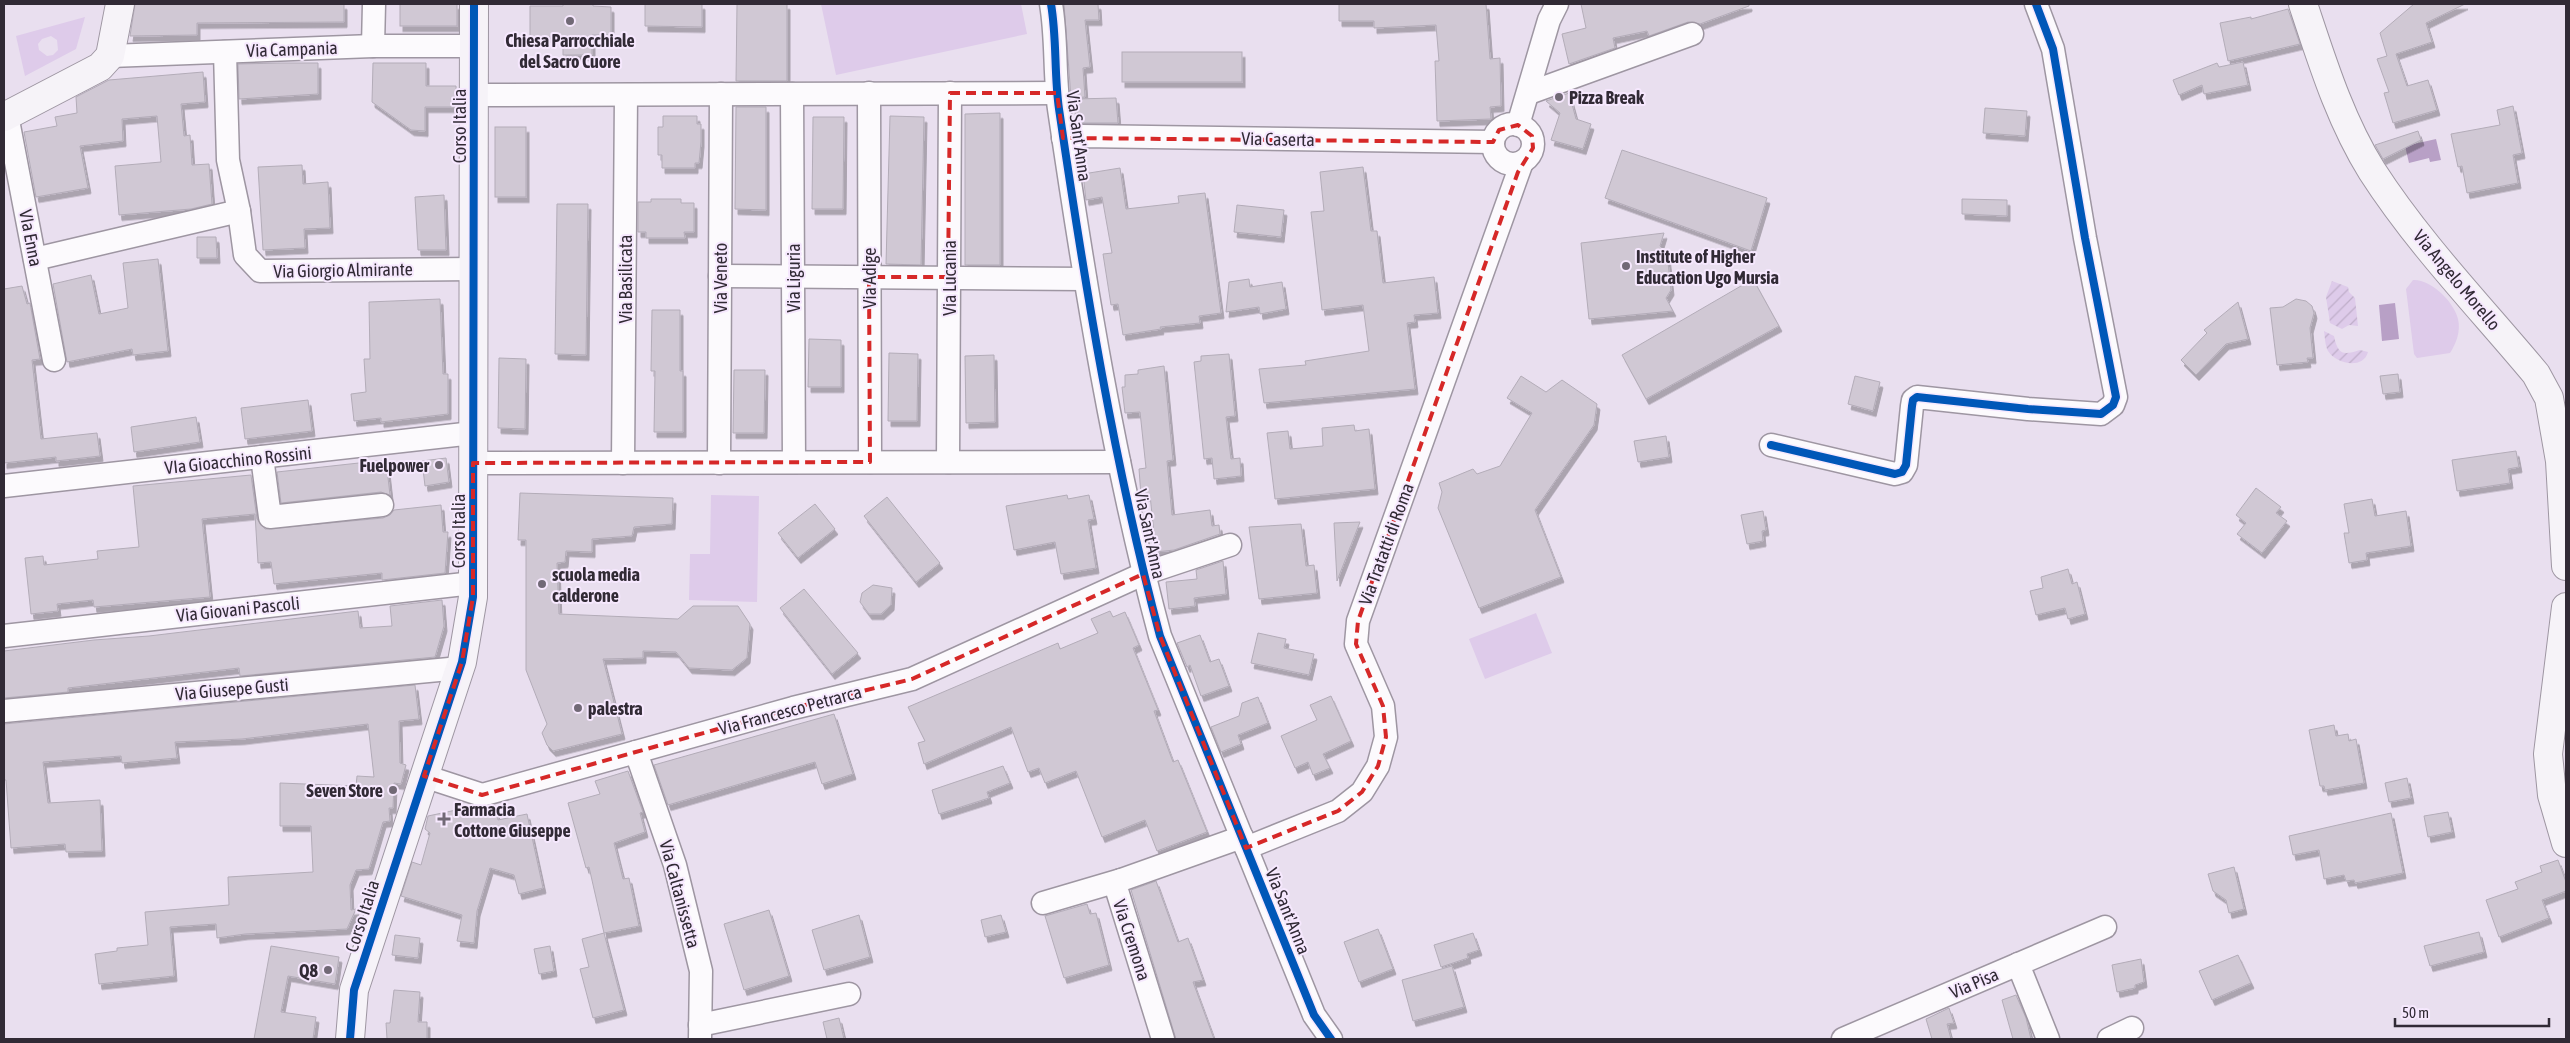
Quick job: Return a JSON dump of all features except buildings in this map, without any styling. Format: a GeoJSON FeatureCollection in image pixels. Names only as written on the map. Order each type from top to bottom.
{"type":"FeatureCollection","features":[{"type":"Feature","properties":{"kind":"street"},"geometry":{"type":"LineString","coordinates":[[6,116],[100,67],[110,56],[120,4]]}},
{"type":"Feature","properties":{"kind":"street"},"geometry":{"type":"LineString","coordinates":[[373,46],[374,4]]}},
{"type":"Feature","properties":{"kind":"street","name":"Corso Italia"},"geometry":{"type":"LineString","coordinates":[[350,1039],[354,990],[460,668],[473,597],[474,4]]}},
{"type":"Feature","properties":{"kind":"street","name":"Via Sant'Anna"},"geometry":{"type":"LineString","coordinates":[[1051,4],[1057,93],[1085,279],[1143,574],[1160,636],[1314,1015],[1330,1039]]}},
{"type":"Feature","properties":{"kind":"street"},"geometry":{"type":"LineString","coordinates":[[1518,124],[1529,93],[1535,65],[1549,20],[1556,4]]}},
{"type":"Feature","properties":{"kind":"street"},"geometry":{"type":"LineString","coordinates":[[1771,445],[1895,474],[1902,472],[1906,466],[1912,406],[1913,400],[1917,397],[2028,409],[2101,414],[2113,405],[2116,397],[2111,362],[2085,238],[2053,50],[2036,4]]}},
{"type":"Feature","properties":{"kind":"street","name":"Via Angelo Morello"},"geometry":{"type":"LineString","coordinates":[[2302,4],[2329,81],[2349,129],[2372,170],[2406,219],[2536,374],[2549,398],[2560,461],[2566,566]]}},
{"type":"Feature","properties":{"kind":"street"},"geometry":{"type":"LineString","coordinates":[[1529,93],[1692,34]]}},
{"type":"Feature","properties":{"kind":"street","name":"Via Campania"},"geometry":{"type":"LineString","coordinates":[[110,56],[373,46],[474,46]]}},
{"type":"Feature","properties":{"kind":"street","name":"Via Giorgio Almirante"},"geometry":{"type":"LineString","coordinates":[[225,52],[228,160],[239,211],[245,255],[260,271],[474,269]]}},
{"type":"Feature","properties":{"kind":"street","name":"Via Adige"},"geometry":{"type":"LineString","coordinates":[[869,93],[870,462]]}},
{"type":"Feature","properties":{"kind":"street","name":"Via Lucania"},"geometry":{"type":"LineString","coordinates":[[948,462],[950,93]]}},
{"type":"Feature","properties":{"kind":"street"},"geometry":{"type":"LineString","coordinates":[[474,96],[1057,93]]}},
{"type":"Feature","properties":{"kind":"street","name":"Via Veneto"},"geometry":{"type":"LineString","coordinates":[[719,462],[721,94]]}},
{"type":"Feature","properties":{"kind":"street","name":"Via Liguria"},"geometry":{"type":"LineString","coordinates":[[792,94],[794,462]]}},
{"type":"Feature","properties":{"kind":"street","name":"Via Basilicata"},"geometry":{"type":"LineString","coordinates":[[623,462],[626,95]]}},
{"type":"Feature","properties":{"kind":"street","name":"VIa Enna"},"geometry":{"type":"LineString","coordinates":[[6,116],[54,360]]}},
{"type":"Feature","properties":{"kind":"street"},"geometry":{"type":"LineString","coordinates":[[1518,124],[1528,131],[1533,142],[1531,154],[1520,167],[1516,164],[1504,162],[1496,154],[1494,142],[1499,130],[1505,126],[1518,124]]}},
{"type":"Feature","properties":{"kind":"street","name":"Via Caserta"},"geometry":{"type":"LineString","coordinates":[[1063,138],[1082,136],[1494,142]]}},
{"type":"Feature","properties":{"kind":"street","name":"Via Tratatti di Roma"},"geometry":{"type":"LineString","coordinates":[[1244,843],[1338,812],[1362,792],[1378,766],[1386,737],[1383,706],[1356,644],[1358,621],[1520,167]]}},
{"type":"Feature","properties":{"kind":"street"},"geometry":{"type":"LineString","coordinates":[[35,259],[239,211]]}},
{"type":"Feature","properties":{"kind":"street"},"geometry":{"type":"LineString","coordinates":[[720,276],[1085,279]]}},
{"type":"Feature","properties":{"kind":"street","name":"VIa Gioacchino Rossini"},"geometry":{"type":"LineString","coordinates":[[4,486],[473,433]]}},
{"type":"Feature","properties":{"kind":"street"},"geometry":{"type":"LineString","coordinates":[[262,457],[270,517],[382,506]]}},
{"type":"Feature","properties":{"kind":"street"},"geometry":{"type":"LineString","coordinates":[[473,463],[1120,462]]}},
{"type":"Feature","properties":{"kind":"street","name":"Via Francesco Petrarca"},"geometry":{"type":"LineString","coordinates":[[424,776],[482,795],[793,708],[912,679],[1143,574],[1230,545]]}},
{"type":"Feature","properties":{"kind":"street","name":"Via Giovani Pascoli"},"geometry":{"type":"LineString","coordinates":[[4,636],[472,583]]}},
{"type":"Feature","properties":{"kind":"street"},"geometry":{"type":"LineString","coordinates":[[2566,607],[2548,754],[2552,795],[2566,843]]}},
{"type":"Feature","properties":{"kind":"street","name":"Via Giusepe Gusti"},"geometry":{"type":"LineString","coordinates":[[4,711],[460,668]]}},
{"type":"Feature","properties":{"kind":"street","name":"Via Caltanissetta"},"geometry":{"type":"LineString","coordinates":[[636,752],[675,865],[701,970],[700,1032]]}},
{"type":"Feature","properties":{"kind":"street","name":"Via Cremona"},"geometry":{"type":"LineString","coordinates":[[1164,1039],[1116,891],[1116,884],[1120,880],[1244,843]]}},
{"type":"Feature","properties":{"kind":"street"},"geometry":{"type":"LineString","coordinates":[[1043,903],[1120,880]]}},
{"type":"Feature","properties":{"kind":"street","name":"Via Pisa"},"geometry":{"type":"LineString","coordinates":[[1843,1039],[2105,927]]}},
{"type":"Feature","properties":{"kind":"street"},"geometry":{"type":"LineString","coordinates":[[2018,964],[2048,1039]]}},
{"type":"Feature","properties":{"kind":"street"},"geometry":{"type":"LineString","coordinates":[[700,1032],[849,994]]}},
{"type":"Feature","properties":{"kind":"street"},"geometry":{"type":"LineString","coordinates":[[2109,1039],[2132,1028]]}},
{"type":"Feature","properties":{"kind":"highlighted area"},"geometry":{"type":"Polygon","coordinates":[[[950,93],[1057,93],[1063,138],[1493,142],[1499,130],[1518,125],[1532,136],[1533,148],[1518,172],[1358,621],[1356,644],[1383,706],[1386,737],[1378,766],[1362,792],[1338,811],[1246,848],[1160,636],[1143,574],[912,679],[793,708],[482,795],[424,776],[462,662],[473,597],[473,463],[870,462],[869,277],[948,277],[950,93]]]}},
{"type":"Feature","properties":{"kind":"shaded area"},"geometry":{"type":"Polygon","coordinates":[[[821,4],[1021,4],[1027,34],[836,75],[821,4]]]}},
{"type":"Feature","properties":{"kind":"shaded area"},"geometry":{"type":"Polygon","coordinates":[[[85,17],[76,49],[25,76],[16,36],[85,17]],[[51,36],[42,39],[38,44],[39,50],[47,56],[53,55],[58,50],[57,40],[51,36]]]}},
{"type":"Feature","properties":{"kind":"shaded area"},"geometry":{"type":"Polygon","coordinates":[[[2436,139],[2441,160],[2430,162],[2429,158],[2409,163],[2405,146],[2436,139]]]}},
{"type":"Feature","properties":{"kind":"shaded area"},"geometry":{"type":"Polygon","coordinates":[[[2413,280],[2427,283],[2434,287],[2447,299],[2456,312],[2459,324],[2458,333],[2450,353],[2417,358],[2414,354],[2406,289],[2413,280]]]}},
{"type":"Feature","properties":{"kind":"shaded area"},"geometry":{"type":"Polygon","coordinates":[[[2332,281],[2348,287],[2349,292],[2355,298],[2358,326],[2349,325],[2342,329],[2330,323],[2326,297],[2332,281]]]}},
{"type":"Feature","properties":{"kind":"shaded area"},"geometry":{"type":"Polygon","coordinates":[[[2395,303],[2399,339],[2382,341],[2379,305],[2395,303]]]}},
{"type":"Feature","properties":{"kind":"shaded area"},"geometry":{"type":"Polygon","coordinates":[[[2324,331],[2334,336],[2340,351],[2346,353],[2360,350],[2368,352],[2365,358],[2355,363],[2349,363],[2332,356],[2328,351],[2324,331]]]}},
{"type":"Feature","properties":{"kind":"shaded area"},"geometry":{"type":"Polygon","coordinates":[[[711,495],[759,496],[757,602],[689,600],[690,554],[710,554],[711,495]]]}},
{"type":"Feature","properties":{"kind":"shaded area"},"geometry":{"type":"Polygon","coordinates":[[[1536,613],[1552,653],[1485,679],[1469,639],[1536,613]]]}},
{"type":"Feature","properties":{"kind":"cycle path"},"geometry":{"type":"LineString","coordinates":[[350,1039],[354,990],[462,662],[473,597],[474,4]]}},
{"type":"Feature","properties":{"kind":"cycle path"},"geometry":{"type":"LineString","coordinates":[[1051,4],[1059,109],[1090,308],[1128,506],[1160,636],[1314,1015],[1331,1039]]}},
{"type":"Feature","properties":{"kind":"cycle path"},"geometry":{"type":"LineString","coordinates":[[1771,445],[1895,474],[1902,472],[1906,465],[1912,406],[1913,400],[1917,397],[2028,409],[2101,414],[2113,405],[2116,397],[2085,238],[2053,49],[2036,4]]}},
{"type":"Feature","properties":{"kind":"place","name":"Chiesa Parrocchiale del Sacro Cuore"},"geometry":{"type":"Point","coordinates":[570,21]}},
{"type":"Feature","properties":{"kind":"place","name":"Pizza Break"},"geometry":{"type":"Point","coordinates":[1559,97]}},
{"type":"Feature","properties":{"kind":"place","name":"Institute of Higher Education Ugo Mursia"},"geometry":{"type":"Point","coordinates":[1626,266]}},
{"type":"Feature","properties":{"kind":"place","name":"Fuelpower"},"geometry":{"type":"Point","coordinates":[439,465]}},
{"type":"Feature","properties":{"kind":"place","name":"scuola media calderone"},"geometry":{"type":"Point","coordinates":[542,584]}},
{"type":"Feature","properties":{"kind":"place","name":"palestra"},"geometry":{"type":"Point","coordinates":[578,708]}},
{"type":"Feature","properties":{"kind":"place","name":"Seven Store"},"geometry":{"type":"Point","coordinates":[393,790]}},
{"type":"Feature","properties":{"kind":"place","name":"Farmacia Cottone Giuseppe"},"geometry":{"type":"Point","coordinates":[444,819]}},
{"type":"Feature","properties":{"kind":"place","name":"Q8"},"geometry":{"type":"Point","coordinates":[328,970]}}]}
